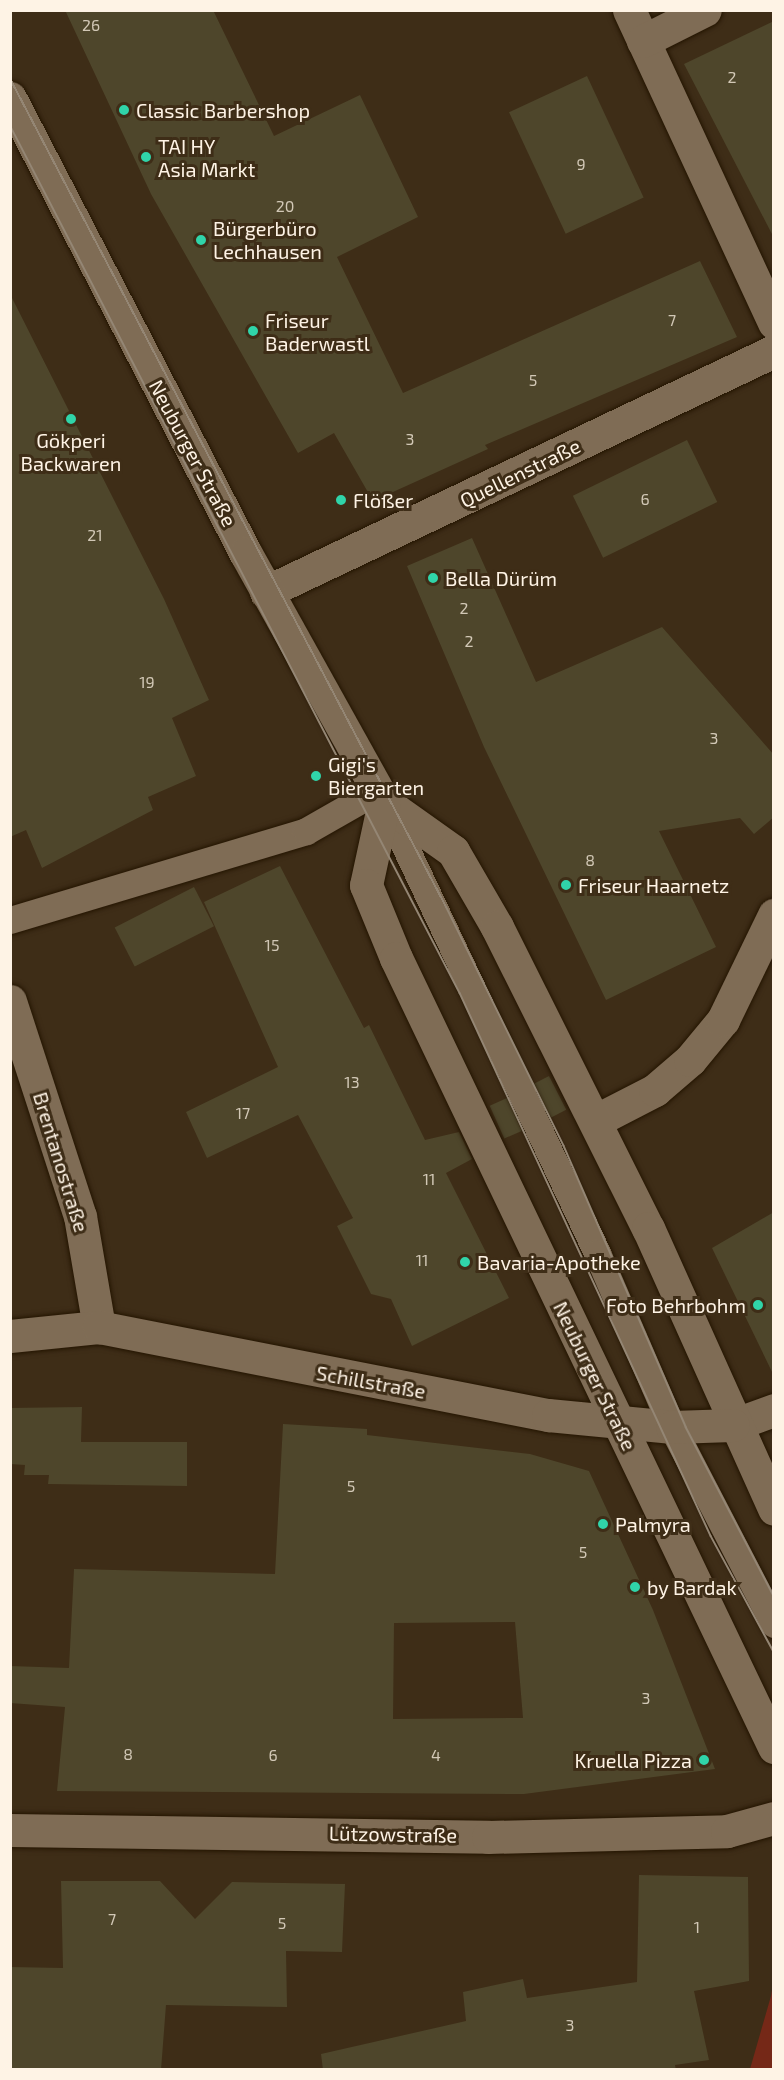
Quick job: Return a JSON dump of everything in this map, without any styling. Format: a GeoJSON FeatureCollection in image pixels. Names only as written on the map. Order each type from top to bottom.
{"type":"FeatureCollection","features":[{"type":"Feature","properties":{"kind":"street"},"geometry":{"type":"LineString","coordinates":[[629,10],[774,323]]}},
{"type":"Feature","properties":{"kind":"street"},"geometry":{"type":"LineString","coordinates":[[643,42],[705,10]]}},
{"type":"Feature","properties":{"kind":"street","name":"Neuburger Straße"},"geometry":{"type":"LineString","coordinates":[[10,98],[266,592],[381,796],[453,851],[595,1121],[733,1425],[774,1509]]}},
{"type":"Feature","properties":{"kind":"street","name":"Quellenstraße"},"geometry":{"type":"LineString","coordinates":[[266,592],[774,351]]}},
{"type":"Feature","properties":{"kind":"street","name":"Neuburger Straße"},"geometry":{"type":"LineString","coordinates":[[381,796],[366,885],[423,1020],[774,1747]]}},
{"type":"Feature","properties":{"kind":"street"},"geometry":{"type":"LineString","coordinates":[[595,1121],[655,1090],[690,1060],[723,1020],[774,915]]}},
{"type":"Feature","properties":{"kind":"street","name":"Brentanostraße"},"geometry":{"type":"LineString","coordinates":[[10,1001],[81,1216],[99,1327]]}},
{"type":"Feature","properties":{"kind":"street","name":"Schillstraße"},"geometry":{"type":"LineString","coordinates":[[10,1336],[99,1327],[331,1375],[618,1423],[672,1427],[733,1425],[774,1410]]}},
{"type":"Feature","properties":{"kind":"street","name":"Lützowstraße"},"geometry":{"type":"LineString","coordinates":[[10,1830],[488,1837],[727,1831],[774,1818]]}},
{"type":"Feature","properties":{"kind":"lane"},"geometry":{"type":"LineString","coordinates":[[10,920],[306,831],[381,796],[597,1252],[672,1427],[774,1624]]}},
{"type":"Feature","properties":{"kind":"shaded area"},"geometry":{"type":"Polygon","coordinates":[[[773,1984],[773,2069],[750,2069],[771,1996],[773,1984]]]}},
{"type":"Feature","properties":{"kind":"building"},"geometry":{"type":"Polygon","coordinates":[[[65,10],[213,10],[274,136],[360,95],[418,217],[337,257],[403,393],[700,261],[737,337],[485,445],[488,449],[373,501],[334,433],[298,453],[151,194],[65,10]]]}},
{"type":"Feature","properties":{"kind":"building"},"geometry":{"type":"Polygon","coordinates":[[[774,21],[774,238],[684,64],[774,21]]]}},
{"type":"Feature","properties":{"kind":"building"},"geometry":{"type":"Polygon","coordinates":[[[587,76],[644,197],[566,234],[509,112],[587,76]]]}},
{"type":"Feature","properties":{"kind":"building"},"geometry":{"type":"Polygon","coordinates":[[[10,294],[164,599],[209,700],[172,718],[196,776],[148,797],[153,810],[42,868],[26,830],[10,837],[10,294]]]}},
{"type":"Feature","properties":{"kind":"building"},"geometry":{"type":"Polygon","coordinates":[[[687,440],[717,502],[603,558],[573,496],[687,440]]]}},
{"type":"Feature","properties":{"kind":"building"},"geometry":{"type":"Polygon","coordinates":[[[472,538],[536,682],[662,627],[774,755],[774,817],[754,834],[740,818],[659,831],[716,947],[606,1000],[484,747],[407,566],[472,538]]]}},
{"type":"Feature","properties":{"kind":"building"},"geometry":{"type":"Polygon","coordinates":[[[280,866],[364,1028],[369,1025],[425,1140],[459,1132],[472,1159],[446,1173],[509,1298],[412,1346],[391,1299],[371,1294],[337,1226],[353,1218],[298,1115],[207,1158],[186,1112],[278,1067],[204,902],[280,866]]]}},
{"type":"Feature","properties":{"kind":"building"},"geometry":{"type":"Polygon","coordinates":[[[194,887],[214,926],[135,967],[115,927],[194,887]]]}},
{"type":"Feature","properties":{"kind":"building"},"geometry":{"type":"Polygon","coordinates":[[[549,1076],[566,1110],[551,1118],[534,1084],[549,1076]]]}},
{"type":"Feature","properties":{"kind":"building"},"geometry":{"type":"Polygon","coordinates":[[[507,1098],[522,1131],[504,1139],[490,1106],[507,1098]]]}},
{"type":"Feature","properties":{"kind":"building"},"geometry":{"type":"Polygon","coordinates":[[[774,1212],[774,1376],[712,1248],[774,1212]]]}},
{"type":"Feature","properties":{"kind":"building"},"geometry":{"type":"Polygon","coordinates":[[[82,1407],[81,1442],[187,1442],[187,1486],[48,1484],[49,1475],[24,1475],[25,1465],[10,1464],[10,1408],[82,1407]]]}},
{"type":"Feature","properties":{"kind":"building"},"geometry":{"type":"Polygon","coordinates":[[[283,1424],[367,1429],[367,1435],[530,1454],[589,1471],[653,1610],[715,1769],[524,1794],[57,1791],[65,1707],[10,1703],[10,1666],[69,1668],[74,1569],[275,1574],[283,1424]],[[515,1622],[394,1623],[393,1719],[523,1718],[515,1622]]]}},
{"type":"Feature","properties":{"kind":"building"},"geometry":{"type":"Polygon","coordinates":[[[639,1875],[748,1877],[749,1981],[694,1991],[709,2060],[675,2065],[676,2070],[323,2070],[321,2054],[466,2021],[463,1992],[523,1979],[527,1998],[637,1982],[639,1875]]]}},
{"type":"Feature","properties":{"kind":"building"},"geometry":{"type":"Polygon","coordinates":[[[61,1881],[160,1881],[195,1919],[232,1882],[345,1884],[342,1952],[286,1951],[287,2007],[166,2005],[161,2070],[10,2070],[10,1967],[63,1968],[61,1881]]]}},
{"type":"Feature","properties":{"kind":"tram line"},"geometry":{"type":"LineString","coordinates":[[10,78],[446,906],[564,1146],[686,1427],[774,1596]]}},
{"type":"Feature","properties":{"kind":"tram line"},"geometry":{"type":"LineString","coordinates":[[10,125],[460,993],[711,1536],[774,1652]]}},
{"type":"Feature","properties":{"kind":"place","name":"Classic Barbershop"},"geometry":{"type":"Point","coordinates":[124,110]}},
{"type":"Feature","properties":{"kind":"place","name":"TAI HY Asia Markt"},"geometry":{"type":"Point","coordinates":[146,157]}},
{"type":"Feature","properties":{"kind":"place","name":"Bürgerbüro Lechhausen"},"geometry":{"type":"Point","coordinates":[201,240]}},
{"type":"Feature","properties":{"kind":"place","name":"Friseur Baderwastl"},"geometry":{"type":"Point","coordinates":[253,331]}},
{"type":"Feature","properties":{"kind":"place","name":"Gökperi Backwaren"},"geometry":{"type":"Point","coordinates":[71,419]}},
{"type":"Feature","properties":{"kind":"place","name":"Flößer"},"geometry":{"type":"Point","coordinates":[341,500]}},
{"type":"Feature","properties":{"kind":"place","name":"Bella Dürüm"},"geometry":{"type":"Point","coordinates":[433,578]}},
{"type":"Feature","properties":{"kind":"place","name":"Gigi's Biergarten"},"geometry":{"type":"Point","coordinates":[316,776]}},
{"type":"Feature","properties":{"kind":"place","name":"Friseur Haarnetz"},"geometry":{"type":"Point","coordinates":[566,885]}},
{"type":"Feature","properties":{"kind":"place","name":"Bavaria-Apotheke"},"geometry":{"type":"Point","coordinates":[465,1262]}},
{"type":"Feature","properties":{"kind":"place","name":"Foto Behrbohm"},"geometry":{"type":"Point","coordinates":[758,1305]}},
{"type":"Feature","properties":{"kind":"place","name":"Palmyra"},"geometry":{"type":"Point","coordinates":[603,1524]}},
{"type":"Feature","properties":{"kind":"place","name":"by Bardak"},"geometry":{"type":"Point","coordinates":[635,1587]}},
{"type":"Feature","properties":{"kind":"place","name":"Kruella Pizza"},"geometry":{"type":"Point","coordinates":[704,1760]}}]}
